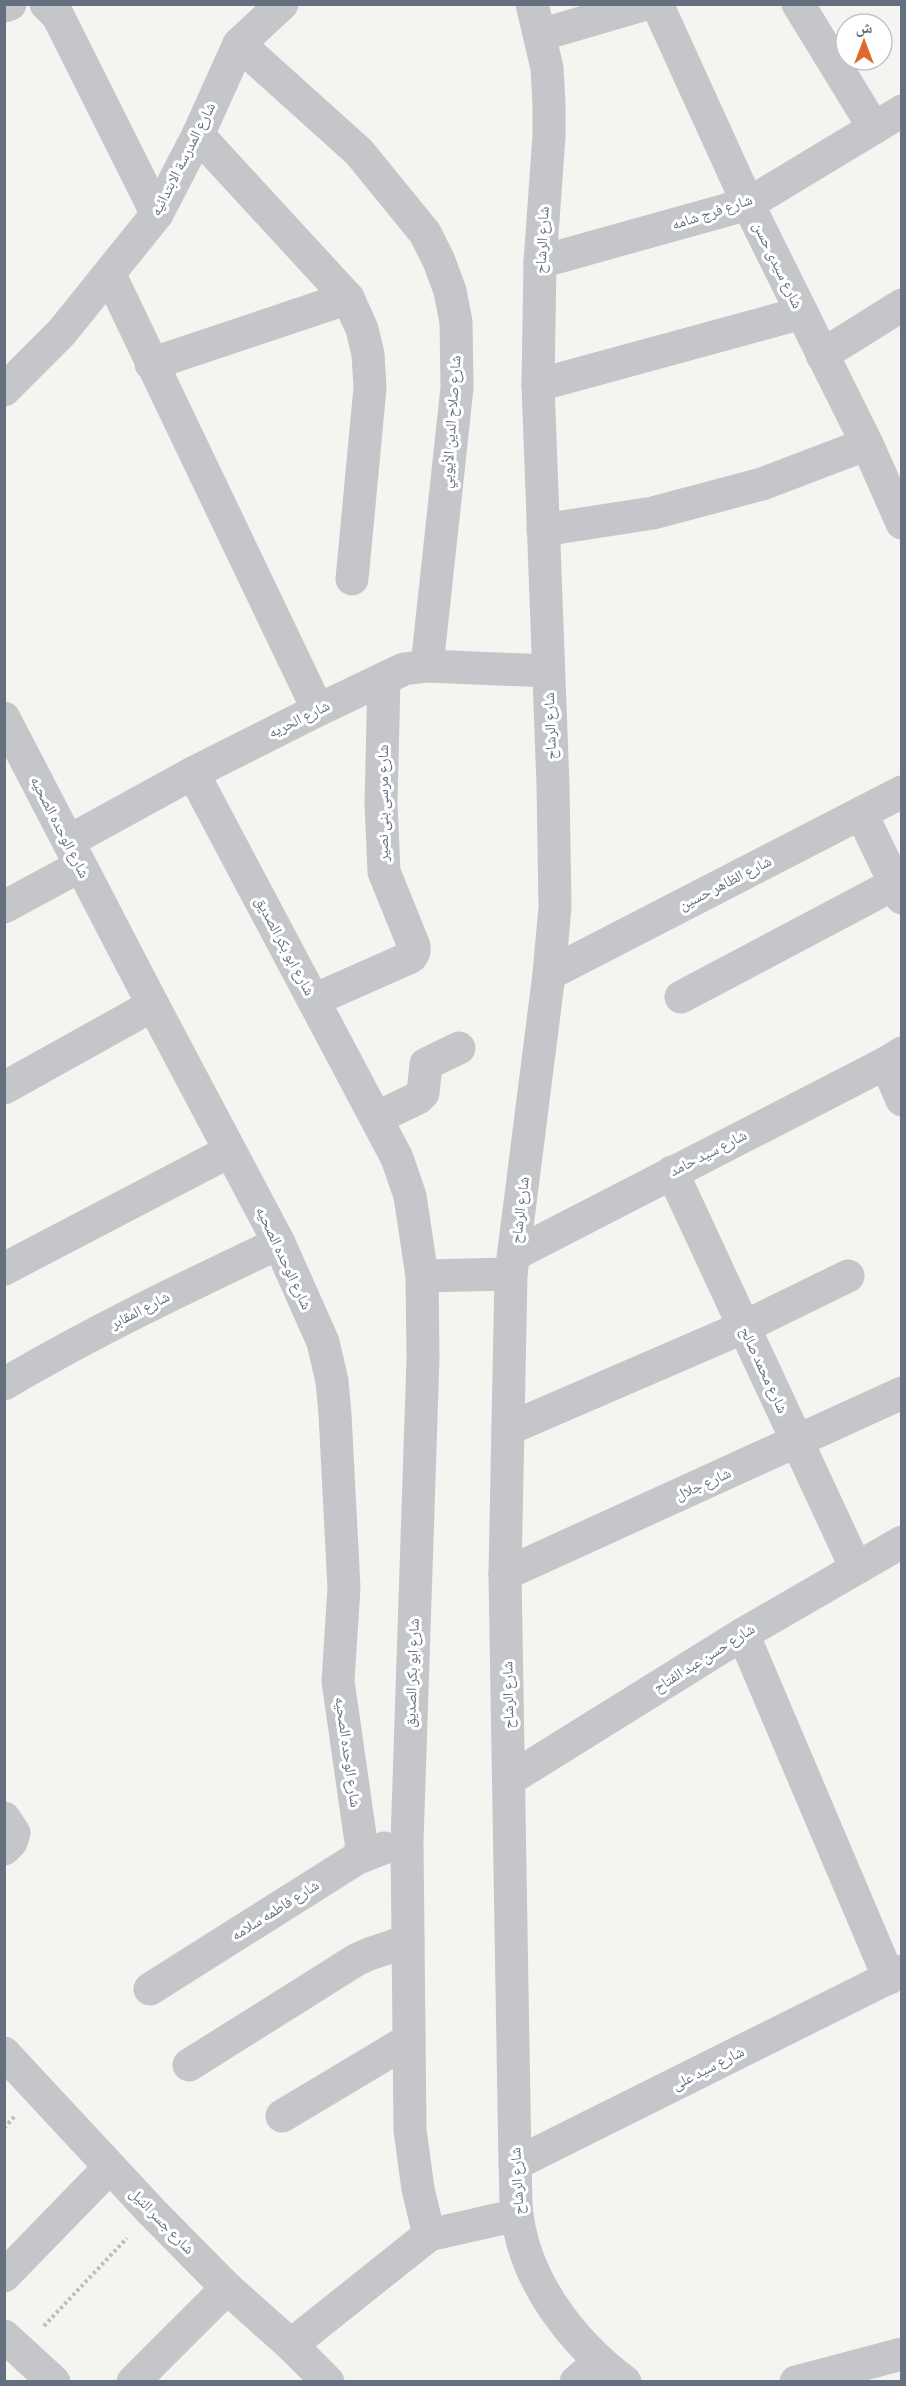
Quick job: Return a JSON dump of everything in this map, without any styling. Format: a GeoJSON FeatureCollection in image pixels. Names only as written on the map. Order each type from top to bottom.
{"type":"FeatureCollection","features":[{"type":"Feature","properties":{"kind":"street"},"geometry":{"type":"LineString","coordinates":[[4,6],[10,4]]}},
{"type":"Feature","properties":{"kind":"street"},"geometry":{"type":"LineString","coordinates":[[46,4],[58,16],[156,214]]}},
{"type":"Feature","properties":{"kind":"street","name":"شارع المدرسة الابتدائيه"},"geometry":{"type":"LineString","coordinates":[[4,390],[62,332],[156,214],[198,135],[239,44],[282,4]]}},
{"type":"Feature","properties":{"kind":"street"},"geometry":{"type":"LineString","coordinates":[[536,20],[646,4]]}},
{"type":"Feature","properties":{"kind":"street","name":"شارع سيدى حسن"},"geometry":{"type":"LineString","coordinates":[[657,4],[748,204],[867,444],[895,490],[902,523]]}},
{"type":"Feature","properties":{"kind":"street"},"geometry":{"type":"LineString","coordinates":[[798,4],[874,128]]}},
{"type":"Feature","properties":{"kind":"street","name":"شارع الرشاح"},"geometry":{"type":"LineString","coordinates":[[536,20],[547,68],[549,105],[540,262],[538,385],[555,907],[549,974],[513,1264],[505,1574],[515,2164],[517,2215],[526,2254],[538,2280],[588,2372],[625,2382]]}},
{"type":"Feature","properties":{"kind":"street","name":"شارع صلاح الدين الأيوبي"},"geometry":{"type":"LineString","coordinates":[[239,44],[359,153],[425,233],[440,261],[450,291],[456,322],[457,388],[427,666]]}},
{"type":"Feature","properties":{"kind":"street","name":"شارع فرج شامه"},"geometry":{"type":"LineString","coordinates":[[540,262],[748,204],[902,111]]}},
{"type":"Feature","properties":{"kind":"street"},"geometry":{"type":"LineString","coordinates":[[198,135],[348,298],[362,329],[368,354],[370,388],[352,579]]}},
{"type":"Feature","properties":{"kind":"street"},"geometry":{"type":"LineString","coordinates":[[110,274],[318,710]]}},
{"type":"Feature","properties":{"kind":"street"},"geometry":{"type":"LineString","coordinates":[[151,364],[348,298]]}},
{"type":"Feature","properties":{"kind":"street"},"geometry":{"type":"LineString","coordinates":[[822,355],[902,305]]}},
{"type":"Feature","properties":{"kind":"street"},"geometry":{"type":"LineString","coordinates":[[538,385],[802,314]]}},
{"type":"Feature","properties":{"kind":"street"},"geometry":{"type":"LineString","coordinates":[[543,530],[664,510],[762,484],[867,444]]}},
{"type":"Feature","properties":{"kind":"street","name":"شارع الحريه"},"geometry":{"type":"LineString","coordinates":[[4,907],[75,854],[194,773],[404,669],[427,666],[548,671]]}},
{"type":"Feature","properties":{"kind":"street","name":"شارع مرسى بنى نصير"},"geometry":{"type":"LineString","coordinates":[[314,1000],[411,957],[414,952],[414,946],[384,872],[381,803],[384,678]]}},
{"type":"Feature","properties":{"kind":"street","name":"شارع الوحده الصحيه"},"geometry":{"type":"LineString","coordinates":[[4,718],[16,769],[75,854],[279,1243],[323,1342],[332,1381],[344,1588],[338,1681],[363,1856]]}},
{"type":"Feature","properties":{"kind":"street","name":"شارع ابو بكر الصديق"},"geometry":{"type":"LineString","coordinates":[[194,773],[397,1158],[410,1196],[422,1276],[423,1358],[407,1842],[410,2130],[418,2189],[429,2235]]}},
{"type":"Feature","properties":{"kind":"street","name":"شارع الظاهر حسين"},"geometry":{"type":"LineString","coordinates":[[549,974],[902,792]]}},
{"type":"Feature","properties":{"kind":"street"},"geometry":{"type":"LineString","coordinates":[[681,998],[899,887],[861,813]]}},
{"type":"Feature","properties":{"kind":"street"},"geometry":{"type":"LineString","coordinates":[[4,1088],[153,1005]]}},
{"type":"Feature","properties":{"kind":"street"},"geometry":{"type":"LineString","coordinates":[[376,1118],[418,1098],[423,1093],[426,1064],[459,1048]]}},
{"type":"Feature","properties":{"kind":"street"},"geometry":{"type":"LineString","coordinates":[[894,1058],[902,1100]]}},
{"type":"Feature","properties":{"kind":"street","name":"شارع سيد حامد"},"geometry":{"type":"LineString","coordinates":[[422,1276],[513,1264],[672,1172],[894,1058]]}},
{"type":"Feature","properties":{"kind":"street"},"geometry":{"type":"LineString","coordinates":[[4,1269],[230,1151]]}},
{"type":"Feature","properties":{"kind":"street","name":"شارع محمد صالح"},"geometry":{"type":"LineString","coordinates":[[672,1172],[856,1568]]}},
{"type":"Feature","properties":{"kind":"street","name":"شارع المقابر"},"geometry":{"type":"LineString","coordinates":[[4,1384],[58,1352],[168,1295],[279,1243]]}},
{"type":"Feature","properties":{"kind":"street"},"geometry":{"type":"LineString","coordinates":[[508,1429],[744,1327],[848,1276]]}},
{"type":"Feature","properties":{"kind":"street","name":"شارع جلال"},"geometry":{"type":"LineString","coordinates":[[505,1574],[902,1393]]}},
{"type":"Feature","properties":{"kind":"street","name":"شارع حسن عبد الفتاح"},"geometry":{"type":"LineString","coordinates":[[510,1779],[743,1634],[902,1542]]}},
{"type":"Feature","properties":{"kind":"street"},"geometry":{"type":"LineString","coordinates":[[743,1634],[895,1975]]}},
{"type":"Feature","properties":{"kind":"street"},"geometry":{"type":"LineString","coordinates":[[4,1818],[15,1833],[11,1842],[4,1849]]}},
{"type":"Feature","properties":{"kind":"street","name":"شارع فاطمه سلامه"},"geometry":{"type":"LineString","coordinates":[[150,1989],[363,1856],[407,1842]]}},
{"type":"Feature","properties":{"kind":"street"},"geometry":{"type":"LineString","coordinates":[[189,2065],[356,1960],[408,1941]]}},
{"type":"Feature","properties":{"kind":"street","name":"شارع سيد على"},"geometry":{"type":"LineString","coordinates":[[515,2164],[895,1975]]}},
{"type":"Feature","properties":{"kind":"street"},"geometry":{"type":"LineString","coordinates":[[282,2116],[409,2040]]}},
{"type":"Feature","properties":{"kind":"street","name":"شارع جسر النيل"},"geometry":{"type":"LineString","coordinates":[[4,2054],[152,2212],[306,2368]]}},
{"type":"Feature","properties":{"kind":"street"},"geometry":{"type":"LineString","coordinates":[[4,2276],[110,2167]]}},
{"type":"Feature","properties":{"kind":"street"},"geometry":{"type":"LineString","coordinates":[[306,2368],[429,2235],[517,2215]]}},
{"type":"Feature","properties":{"kind":"street"},"geometry":{"type":"LineString","coordinates":[[132,2382],[227,2288]]}},
{"type":"Feature","properties":{"kind":"street"},"geometry":{"type":"LineString","coordinates":[[10,2352],[54,2382]]}},
{"type":"Feature","properties":{"kind":"street"},"geometry":{"type":"LineString","coordinates":[[796,2382],[902,2354]]}},
{"type":"Feature","properties":{"kind":"path"},"geometry":{"type":"LineString","coordinates":[[10,2352],[152,2212]]}}]}
